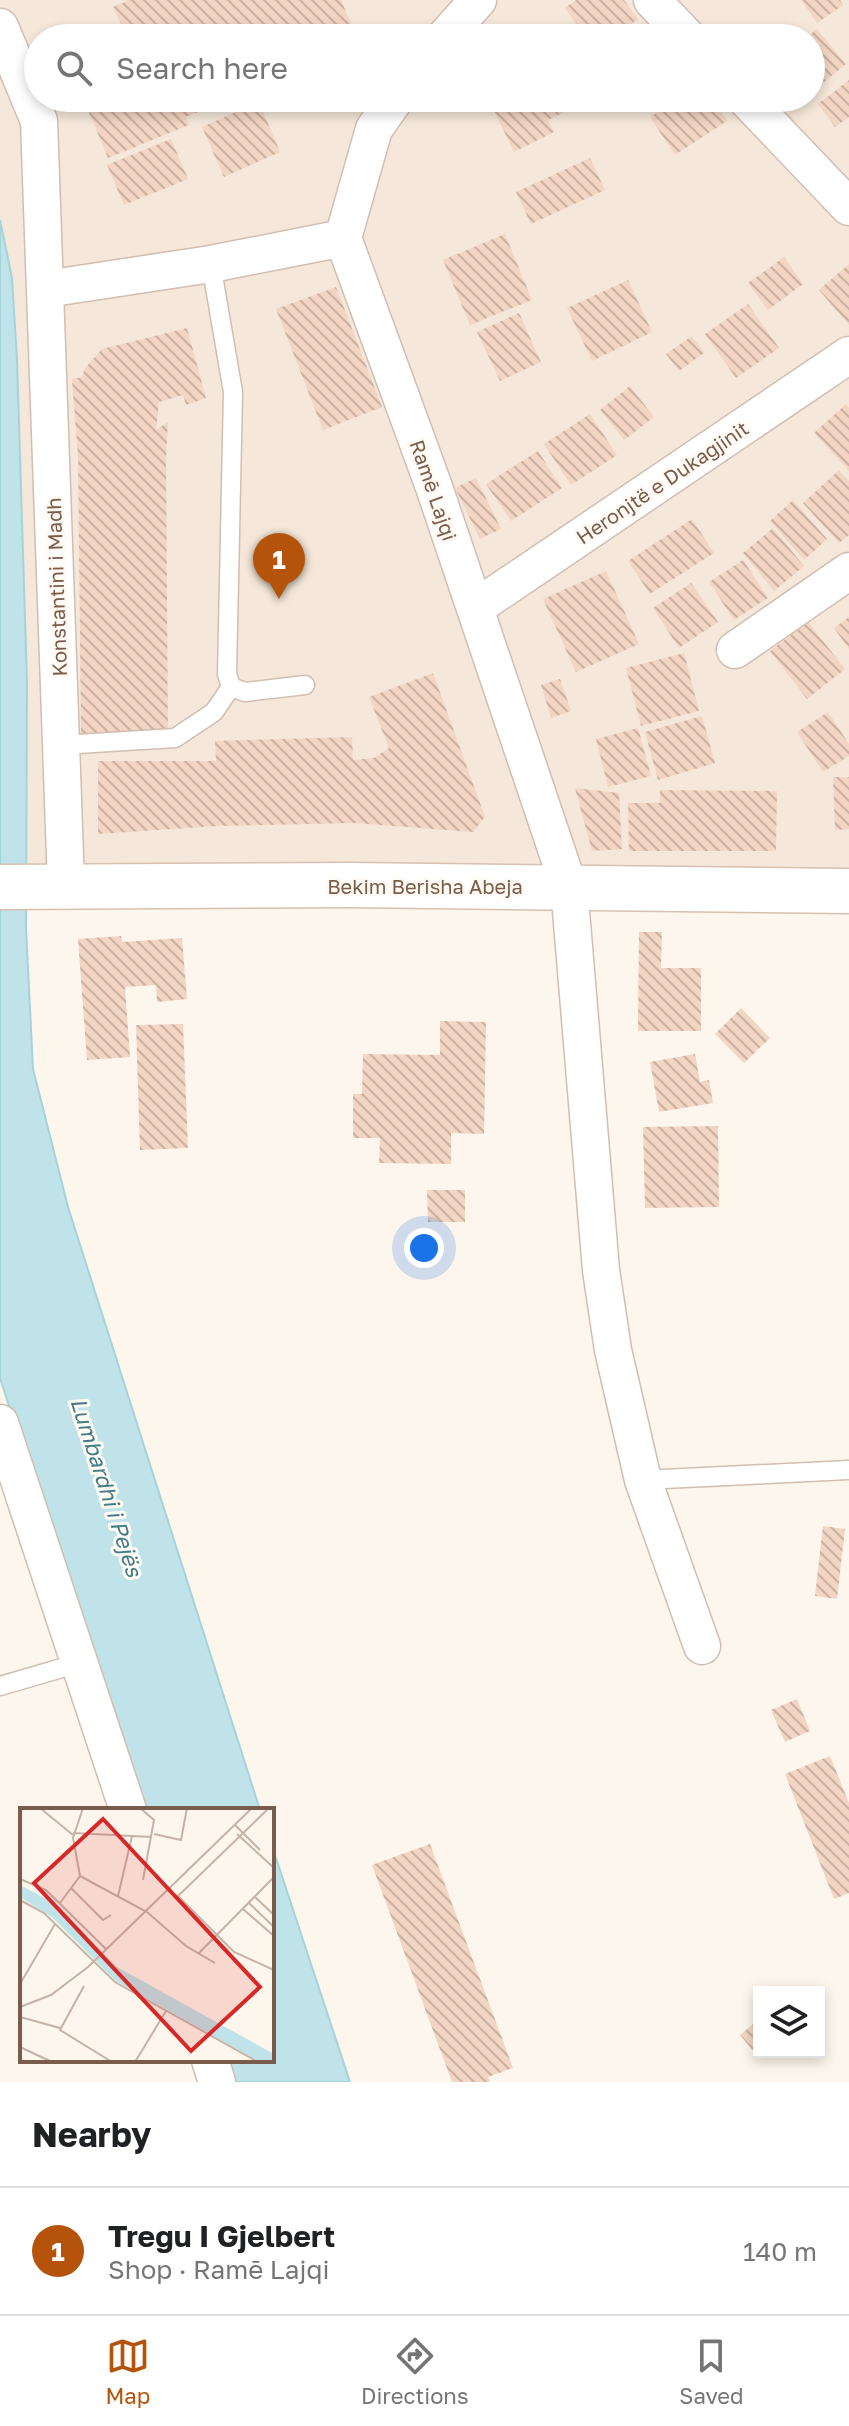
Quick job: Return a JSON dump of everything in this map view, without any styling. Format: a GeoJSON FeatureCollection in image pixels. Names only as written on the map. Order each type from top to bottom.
{"type":"FeatureCollection","features":[{"type":"Feature","properties":{"kind":"street"},"geometry":{"type":"LineString","coordinates":[[457,24],[478,0]]}},
{"type":"Feature","properties":{"kind":"street"},"geometry":{"type":"LineString","coordinates":[[652,0],[675,24]]}},
{"type":"Feature","properties":{"kind":"street","name":"Konstantini i Madh"},"geometry":{"type":"LineString","coordinates":[[0,27],[24,85]]}},
{"type":"Feature","properties":{"kind":"street","name":"Konstantini i Madh"},"geometry":{"type":"LineString","coordinates":[[35,112],[39,121],[46,289],[66,885]]}},
{"type":"Feature","properties":{"kind":"street"},"geometry":{"type":"LineString","coordinates":[[46,289],[211,264],[343,238],[374,129],[386,112]]}},
{"type":"Feature","properties":{"kind":"street"},"geometry":{"type":"LineString","coordinates":[[758,112],[849,207]]}},
{"type":"Feature","properties":{"kind":"street","name":"Ramē Lajqi"},"geometry":{"type":"LineString","coordinates":[[343,238],[434,487],[569,887],[601,1270],[613,1350],[643,1480],[702,1646]]}},
{"type":"Feature","properties":{"kind":"street","name":"Heronjtë e Dukagjinit"},"geometry":{"type":"LineString","coordinates":[[475,608],[849,355]]}},
{"type":"Feature","properties":{"kind":"street"},"geometry":{"type":"LineString","coordinates":[[735,650],[849,571]]}},
{"type":"Feature","properties":{"kind":"street","name":"Bekim Berisha Abeja"},"geometry":{"type":"LineString","coordinates":[[0,887],[569,887],[849,891]]}},
{"type":"Feature","properties":{"kind":"street"},"geometry":{"type":"LineString","coordinates":[[0,1423],[127,1808]]}},
{"type":"Feature","properties":{"kind":"street"},"geometry":{"type":"LineString","coordinates":[[211,2062],[217,2082]]}},
{"type":"Feature","properties":{"kind":"lane"},"geometry":{"type":"LineString","coordinates":[[211,264],[233,392],[227,674],[231,687]]}},
{"type":"Feature","properties":{"kind":"lane"},"geometry":{"type":"LineString","coordinates":[[231,687],[245,692],[305,685]]}},
{"type":"Feature","properties":{"kind":"lane"},"geometry":{"type":"LineString","coordinates":[[61,745],[175,738],[214,712],[231,687]]}},
{"type":"Feature","properties":{"kind":"lane"},"geometry":{"type":"LineString","coordinates":[[643,1480],[849,1470]]}},
{"type":"Feature","properties":{"kind":"lane"},"geometry":{"type":"LineString","coordinates":[[0,1686],[79,1663]]}},
{"type":"Feature","properties":{"kind":"shaded area"},"geometry":{"type":"Polygon","coordinates":[[[0,0],[849,0],[849,896],[290,908],[0,909],[0,0]]]}},
{"type":"Feature","properties":{"kind":"water","name":"Lumbardhi i Pejës"},"geometry":{"type":"Polygon","coordinates":[[[0,220],[12,278],[17,359],[27,682],[26,928],[33,1069],[68,1207],[259,1808],[142,1808],[0,1378],[0,220]]]}},
{"type":"Feature","properties":{"kind":"water"},"geometry":{"type":"Polygon","coordinates":[[[274,1852],[350,2082],[226,2082],[221,2062],[274,2062],[274,1852]]]}},
{"type":"Feature","properties":{"kind":"building"},"geometry":{"type":"Polygon","coordinates":[[[129,0],[341,0],[351,24],[121,24],[113,7],[129,0]]]}},
{"type":"Feature","properties":{"kind":"building"},"geometry":{"type":"Polygon","coordinates":[[[576,0],[624,0],[638,19],[631,24],[577,24],[565,8],[576,0]]]}},
{"type":"Feature","properties":{"kind":"building"},"geometry":{"type":"Polygon","coordinates":[[[801,0],[840,0],[843,5],[817,23],[801,0]]]}},
{"type":"Feature","properties":{"kind":"building"},"geometry":{"type":"Polygon","coordinates":[[[825,39],[846,64],[825,81],[825,39]]]}},
{"type":"Feature","properties":{"kind":"building"},"geometry":{"type":"Polygon","coordinates":[[[849,80],[849,117],[835,127],[824,112],[825,99],[849,80]]]}},
{"type":"Feature","properties":{"kind":"building"},"geometry":{"type":"Polygon","coordinates":[[[89,112],[198,112],[186,117],[189,125],[108,158],[89,112]]]}},
{"type":"Feature","properties":{"kind":"building"},"geometry":{"type":"Polygon","coordinates":[[[236,112],[263,112],[280,152],[224,177],[202,127],[236,112]]]}},
{"type":"Feature","properties":{"kind":"building"},"geometry":{"type":"Polygon","coordinates":[[[495,112],[564,112],[548,120],[554,132],[514,152],[495,112]]]}},
{"type":"Feature","properties":{"kind":"building"},"geometry":{"type":"Polygon","coordinates":[[[658,112],[721,112],[727,121],[675,155],[650,117],[658,112]]]}},
{"type":"Feature","properties":{"kind":"building"},"geometry":{"type":"Polygon","coordinates":[[[171,139],[188,179],[124,205],[107,165],[171,139]]]}},
{"type":"Feature","properties":{"kind":"building"},"geometry":{"type":"Polygon","coordinates":[[[590,158],[605,190],[531,224],[516,192],[590,158]]]}},
{"type":"Feature","properties":{"kind":"building"},"geometry":{"type":"Polygon","coordinates":[[[505,234],[532,300],[470,325],[443,260],[505,234]]]}},
{"type":"Feature","properties":{"kind":"building"},"geometry":{"type":"Polygon","coordinates":[[[784,257],[803,284],[768,310],[748,283],[784,257]]]}},
{"type":"Feature","properties":{"kind":"building"},"geometry":{"type":"Polygon","coordinates":[[[849,264],[849,325],[819,290],[849,264]]]}},
{"type":"Feature","properties":{"kind":"building"},"geometry":{"type":"Polygon","coordinates":[[[628,280],[652,332],[592,361],[567,308],[628,280]]]}},
{"type":"Feature","properties":{"kind":"building"},"geometry":{"type":"Polygon","coordinates":[[[336,287],[382,407],[323,430],[276,309],[336,287]]]}},
{"type":"Feature","properties":{"kind":"building"},"geometry":{"type":"Polygon","coordinates":[[[748,304],[779,348],[736,378],[705,334],[748,304]]]}},
{"type":"Feature","properties":{"kind":"building"},"geometry":{"type":"Polygon","coordinates":[[[519,313],[541,362],[500,381],[477,332],[519,313]]]}},
{"type":"Feature","properties":{"kind":"building"},"geometry":{"type":"Polygon","coordinates":[[[187,328],[206,398],[186,405],[183,395],[159,402],[156,430],[168,422],[168,733],[81,734],[78,458],[72,379],[82,377],[85,368],[102,349],[187,328]]]}},
{"type":"Feature","properties":{"kind":"building"},"geometry":{"type":"Polygon","coordinates":[[[692,336],[704,353],[679,371],[666,354],[692,336]]]}},
{"type":"Feature","properties":{"kind":"building"},"geometry":{"type":"Polygon","coordinates":[[[630,386],[654,417],[624,440],[600,410],[630,386]]]}},
{"type":"Feature","properties":{"kind":"building"},"geometry":{"type":"Polygon","coordinates":[[[846,404],[849,408],[849,471],[814,433],[846,404]]]}},
{"type":"Feature","properties":{"kind":"building"},"geometry":{"type":"Polygon","coordinates":[[[590,414],[617,455],[571,485],[544,444],[590,414]]]}},
{"type":"Feature","properties":{"kind":"building"},"geometry":{"type":"Polygon","coordinates":[[[538,451],[562,488],[511,521],[486,484],[538,451]]]}},
{"type":"Feature","properties":{"kind":"building"},"geometry":{"type":"Polygon","coordinates":[[[839,470],[849,481],[849,535],[839,543],[803,503],[839,470]]]}},
{"type":"Feature","properties":{"kind":"building"},"geometry":{"type":"Polygon","coordinates":[[[476,478],[501,529],[480,539],[455,488],[476,478]]]}},
{"type":"Feature","properties":{"kind":"building"},"geometry":{"type":"Polygon","coordinates":[[[793,500],[827,539],[804,560],[770,521],[793,500]]]}},
{"type":"Feature","properties":{"kind":"building"},"geometry":{"type":"Polygon","coordinates":[[[692,519],[714,553],[650,594],[628,561],[692,519]]]}},
{"type":"Feature","properties":{"kind":"building"},"geometry":{"type":"Polygon","coordinates":[[[773,528],[804,566],[774,591],[743,553],[773,528]]]}},
{"type":"Feature","properties":{"kind":"building"},"geometry":{"type":"Polygon","coordinates":[[[743,560],[768,598],[734,620],[709,582],[743,560]]]}},
{"type":"Feature","properties":{"kind":"building"},"geometry":{"type":"Polygon","coordinates":[[[606,571],[639,644],[576,672],[543,599],[606,571]]]}},
{"type":"Feature","properties":{"kind":"building"},"geometry":{"type":"Polygon","coordinates":[[[691,583],[718,622],[679,648],[653,608],[691,583]]]}},
{"type":"Feature","properties":{"kind":"building"},"geometry":{"type":"Polygon","coordinates":[[[849,617],[849,649],[834,628],[849,617]]]}},
{"type":"Feature","properties":{"kind":"building"},"geometry":{"type":"Polygon","coordinates":[[[808,622],[845,669],[807,699],[770,651],[808,622]]]}},
{"type":"Feature","properties":{"kind":"building"},"geometry":{"type":"Polygon","coordinates":[[[684,653],[699,711],[641,726],[626,668],[684,653]]]}},
{"type":"Feature","properties":{"kind":"building"},"geometry":{"type":"Polygon","coordinates":[[[433,673],[485,817],[473,832],[354,823],[217,826],[98,834],[98,761],[216,761],[215,741],[352,737],[353,760],[374,758],[389,748],[369,697],[433,673]]]}},
{"type":"Feature","properties":{"kind":"building"},"geometry":{"type":"Polygon","coordinates":[[[560,679],[571,711],[551,718],[541,685],[560,679]]]}},
{"type":"Feature","properties":{"kind":"building"},"geometry":{"type":"Polygon","coordinates":[[[828,712],[849,744],[849,756],[823,772],[797,732],[828,712]]]}},
{"type":"Feature","properties":{"kind":"building"},"geometry":{"type":"Polygon","coordinates":[[[702,716],[715,763],[658,780],[645,732],[702,716]]]}},
{"type":"Feature","properties":{"kind":"building"},"geometry":{"type":"Polygon","coordinates":[[[638,728],[651,776],[608,787],[596,739],[638,728]]]}},
{"type":"Feature","properties":{"kind":"building"},"geometry":{"type":"Polygon","coordinates":[[[833,777],[849,777],[849,829],[835,830],[833,777]]]}},
{"type":"Feature","properties":{"kind":"building"},"geometry":{"type":"Polygon","coordinates":[[[575,788],[619,793],[622,849],[592,851],[575,788]]]}},
{"type":"Feature","properties":{"kind":"building"},"geometry":{"type":"Polygon","coordinates":[[[660,790],[777,791],[776,851],[629,851],[628,803],[660,803],[660,790]]]}},
{"type":"Feature","properties":{"kind":"building"},"geometry":{"type":"Polygon","coordinates":[[[639,932],[662,932],[661,968],[701,968],[701,1031],[638,1031],[639,932]]]}},
{"type":"Feature","properties":{"kind":"building"},"geometry":{"type":"Polygon","coordinates":[[[121,936],[122,942],[182,938],[187,999],[157,1002],[156,985],[125,987],[130,1057],[87,1060],[78,939],[121,936]]]}},
{"type":"Feature","properties":{"kind":"building"},"geometry":{"type":"Polygon","coordinates":[[[741,1008],[770,1038],[744,1063],[715,1034],[741,1008]]]}},
{"type":"Feature","properties":{"kind":"building"},"geometry":{"type":"Polygon","coordinates":[[[440,1021],[486,1022],[484,1134],[451,1133],[451,1164],[379,1163],[380,1138],[353,1138],[353,1094],[362,1094],[363,1054],[440,1055],[440,1021]]]}},
{"type":"Feature","properties":{"kind":"building"},"geometry":{"type":"Polygon","coordinates":[[[183,1024],[188,1148],[140,1150],[136,1025],[183,1024]]]}},
{"type":"Feature","properties":{"kind":"building"},"geometry":{"type":"Polygon","coordinates":[[[695,1054],[700,1082],[709,1080],[713,1103],[659,1112],[650,1062],[695,1054]]]}},
{"type":"Feature","properties":{"kind":"building"},"geometry":{"type":"Polygon","coordinates":[[[718,1126],[719,1207],[645,1208],[643,1127],[718,1126]]]}},
{"type":"Feature","properties":{"kind":"building"},"geometry":{"type":"Polygon","coordinates":[[[427,1190],[465,1190],[465,1222],[428,1222],[427,1190]]]}},
{"type":"Feature","properties":{"kind":"building"},"geometry":{"type":"Polygon","coordinates":[[[823,1526],[845,1529],[837,1599],[815,1596],[823,1526]]]}},
{"type":"Feature","properties":{"kind":"building"},"geometry":{"type":"Polygon","coordinates":[[[797,1699],[810,1731],[785,1742],[771,1710],[797,1699]]]}},
{"type":"Feature","properties":{"kind":"building"},"geometry":{"type":"Polygon","coordinates":[[[830,1756],[849,1803],[849,1893],[834,1899],[785,1774],[830,1756]]]}},
{"type":"Feature","properties":{"kind":"building"},"geometry":{"type":"Polygon","coordinates":[[[430,1844],[513,2068],[488,2077],[490,2082],[452,2082],[372,1865],[430,1844]]]}},
{"type":"Feature","properties":{"kind":"building"},"geometry":{"type":"Polygon","coordinates":[[[753,2024],[753,2050],[740,2035],[753,2024]]]}},
{"type":"Feature","properties":{"kind":"place","name":"Tregu I Gjelbert"},"geometry":{"type":"Point","coordinates":[279,599]}}]}
